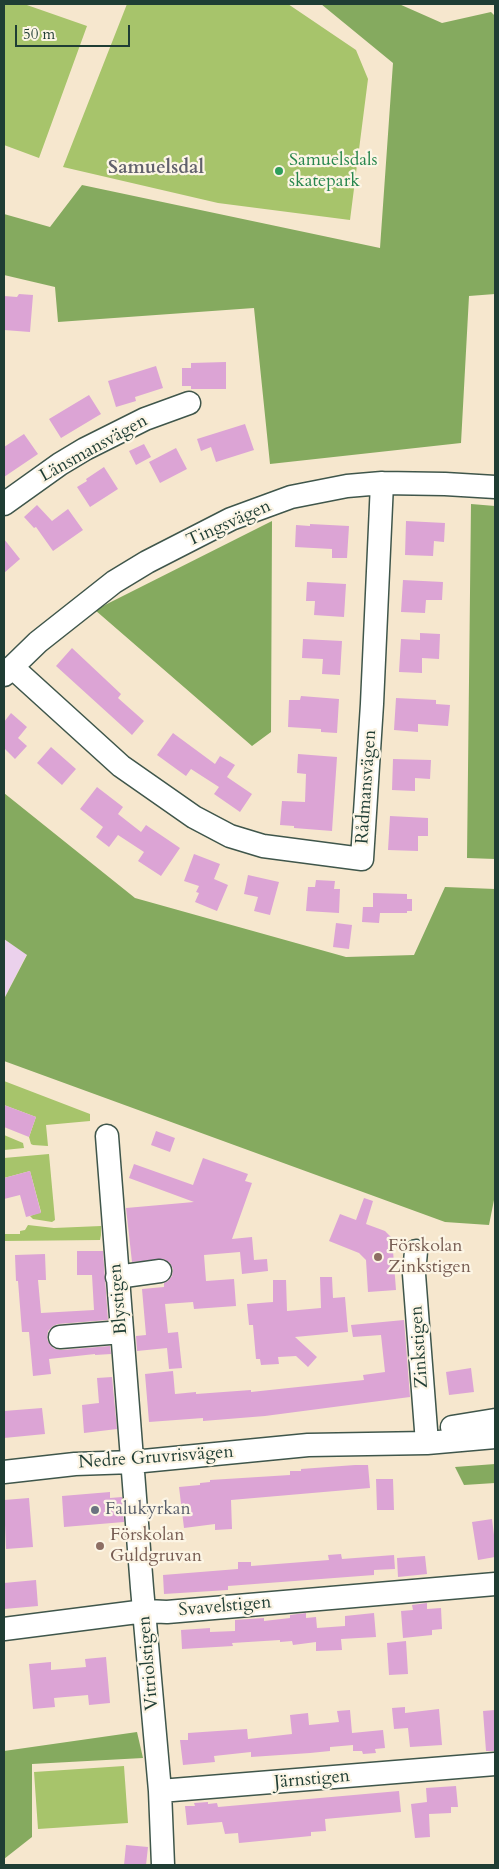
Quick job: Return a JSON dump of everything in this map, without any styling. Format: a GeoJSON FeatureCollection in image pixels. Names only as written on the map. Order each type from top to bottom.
{"type":"FeatureCollection","features":[{"type":"Feature","properties":{"kind":"street","name":"Länsmansvägen"},"geometry":{"type":"LineString","coordinates":[[4,504],[60,464],[85,450],[144,419],[189,403]]}},
{"type":"Feature","properties":{"kind":"street","name":"Tingsvägen"},"geometry":{"type":"LineString","coordinates":[[8,671],[38,642],[114,582],[147,562],[231,519],[291,497],[347,486],[382,483],[495,487]]}},
{"type":"Feature","properties":{"kind":"street","name":"Rådmansvägen"},"geometry":{"type":"LineString","coordinates":[[8,671],[121,766],[194,817],[230,836],[263,846],[362,859],[372,704],[382,483]]}},
{"type":"Feature","properties":{"kind":"street","name":"Blystigen"},"geometry":{"type":"LineString","coordinates":[[107,1136],[133,1462]]}},
{"type":"Feature","properties":{"kind":"street","name":"Zinkstigen"},"geometry":{"type":"LineString","coordinates":[[416,1251],[414,1274],[426,1436]]}},
{"type":"Feature","properties":{"kind":"street"},"geometry":{"type":"LineString","coordinates":[[117,1276],[160,1271]]}},
{"type":"Feature","properties":{"kind":"street"},"geometry":{"type":"LineString","coordinates":[[60,1337],[122,1332]]}},
{"type":"Feature","properties":{"kind":"street","name":"Nedre Gruvrisvägen"},"geometry":{"type":"LineString","coordinates":[[426,1436],[495,1420]]}},
{"type":"Feature","properties":{"kind":"street","name":"Nedre Gruvrisvägen"},"geometry":{"type":"LineString","coordinates":[[4,1472],[75,1464],[133,1462],[426,1436],[495,1438]]}},
{"type":"Feature","properties":{"kind":"street","name":"Vitriolstigen"},"geometry":{"type":"LineString","coordinates":[[133,1462],[160,1791],[163,1865]]}},
{"type":"Feature","properties":{"kind":"street","name":"Svavelstigen"},"geometry":{"type":"LineString","coordinates":[[4,1630],[145,1611],[167,1612],[495,1584]]}},
{"type":"Feature","properties":{"kind":"street","name":"Järnstigen"},"geometry":{"type":"LineString","coordinates":[[160,1791],[495,1764]]}},
{"type":"Feature","properties":{"kind":"shaded area"},"geometry":{"type":"Polygon","coordinates":[[[4,939],[27,954],[4,999],[4,939]]]}},
{"type":"Feature","properties":{"kind":"green space"},"geometry":{"type":"Polygon","coordinates":[[[4,4],[24,4],[87,26],[39,158],[4,145],[4,4]]]}},
{"type":"Feature","properties":{"kind":"green space"},"geometry":{"type":"Polygon","coordinates":[[[127,4],[288,4],[356,50],[368,79],[350,220],[218,203],[63,167],[127,4]]]}},
{"type":"Feature","properties":{"kind":"green space"},"geometry":{"type":"Polygon","coordinates":[[[321,4],[399,4],[442,23],[491,12],[495,16],[495,294],[469,296],[461,443],[270,464],[254,308],[58,322],[55,287],[4,275],[4,214],[50,227],[82,185],[380,248],[393,63],[321,4]]]}},
{"type":"Feature","properties":{"kind":"green space"},"geometry":{"type":"Polygon","coordinates":[[[471,504],[495,506],[495,859],[467,858],[471,504]]]}},
{"type":"Feature","properties":{"kind":"green space"},"geometry":{"type":"Polygon","coordinates":[[[272,521],[271,732],[252,746],[95,610],[272,521]]]}},
{"type":"Feature","properties":{"kind":"green space"},"geometry":{"type":"Polygon","coordinates":[[[4,793],[135,898],[346,957],[414,955],[445,887],[495,889],[495,1195],[489,1225],[445,1222],[4,1061],[4,999],[27,955],[4,939],[4,793]]]}},
{"type":"Feature","properties":{"kind":"green space"},"geometry":{"type":"Polygon","coordinates":[[[4,1081],[90,1114],[90,1121],[46,1125],[48,1146],[33,1145],[29,1137],[36,1117],[4,1105],[4,1081]]]}},
{"type":"Feature","properties":{"kind":"green space"},"geometry":{"type":"Polygon","coordinates":[[[4,1135],[23,1143],[24,1148],[4,1150],[4,1135]]]}},
{"type":"Feature","properties":{"kind":"green space"},"geometry":{"type":"Polygon","coordinates":[[[49,1154],[55,1220],[52,1222],[33,1219],[30,1216],[41,1212],[30,1171],[4,1178],[4,1158],[49,1154]]]}},
{"type":"Feature","properties":{"kind":"green space"},"geometry":{"type":"Polygon","coordinates":[[[28,1225],[54,1228],[101,1226],[101,1235],[100,1240],[4,1241],[4,1234],[20,1234],[20,1231],[25,1230],[28,1225]]]}},
{"type":"Feature","properties":{"kind":"green space"},"geometry":{"type":"Polygon","coordinates":[[[495,1464],[495,1483],[464,1485],[455,1467],[495,1464]]]}},
{"type":"Feature","properties":{"kind":"green space"},"geometry":{"type":"Polygon","coordinates":[[[137,1732],[143,1758],[32,1764],[32,1837],[4,1859],[4,1751],[137,1732]]]}},
{"type":"Feature","properties":{"kind":"green space"},"geometry":{"type":"Polygon","coordinates":[[[124,1766],[128,1823],[38,1829],[34,1772],[124,1766]]]}},
{"type":"Feature","properties":{"kind":"building"},"geometry":{"type":"Polygon","coordinates":[[[19,294],[33,295],[30,332],[4,330],[4,296],[17,297],[19,294]]]}},
{"type":"Feature","properties":{"kind":"building"},"geometry":{"type":"Polygon","coordinates":[[[226,362],[226,389],[191,389],[191,386],[182,386],[182,368],[191,368],[191,363],[226,362]]]}},
{"type":"Feature","properties":{"kind":"building"},"geometry":{"type":"Polygon","coordinates":[[[156,366],[163,388],[135,397],[136,401],[116,407],[108,381],[156,366]]]}},
{"type":"Feature","properties":{"kind":"building"},"geometry":{"type":"Polygon","coordinates":[[[89,395],[101,414],[61,438],[49,419],[89,395]]]}},
{"type":"Feature","properties":{"kind":"building"},"geometry":{"type":"Polygon","coordinates":[[[245,424],[254,450],[216,462],[211,447],[201,451],[197,439],[245,424]]]}},
{"type":"Feature","properties":{"kind":"building"},"geometry":{"type":"Polygon","coordinates":[[[24,434],[38,454],[4,477],[4,447],[24,434]]]}},
{"type":"Feature","properties":{"kind":"building"},"geometry":{"type":"Polygon","coordinates":[[[144,444],[151,457],[136,465],[129,451],[144,444]]]}},
{"type":"Feature","properties":{"kind":"building"},"geometry":{"type":"Polygon","coordinates":[[[176,448],[187,469],[160,483],[149,462],[176,448]]]}},
{"type":"Feature","properties":{"kind":"building"},"geometry":{"type":"Polygon","coordinates":[[[104,467],[118,489],[90,507],[77,487],[104,467]]]}},
{"type":"Feature","properties":{"kind":"building"},"geometry":{"type":"Polygon","coordinates":[[[37,505],[52,521],[68,509],[83,530],[53,551],[36,527],[34,528],[24,517],[37,505]]]}},
{"type":"Feature","properties":{"kind":"building"},"geometry":{"type":"Polygon","coordinates":[[[406,521],[445,523],[444,542],[434,541],[433,556],[405,555],[406,521]]]}},
{"type":"Feature","properties":{"kind":"building"},"geometry":{"type":"Polygon","coordinates":[[[310,524],[349,526],[347,558],[332,558],[332,549],[295,547],[296,525],[310,526],[310,524]]]}},
{"type":"Feature","properties":{"kind":"building"},"geometry":{"type":"Polygon","coordinates":[[[4,539],[20,559],[4,573],[4,539]]]}},
{"type":"Feature","properties":{"kind":"building"},"geometry":{"type":"Polygon","coordinates":[[[403,580],[443,582],[442,600],[426,600],[425,613],[401,612],[403,580]]]}},
{"type":"Feature","properties":{"kind":"building"},"geometry":{"type":"Polygon","coordinates":[[[307,582],[346,584],[344,617],[314,615],[315,601],[306,601],[307,582]]]}},
{"type":"Feature","properties":{"kind":"building"},"geometry":{"type":"Polygon","coordinates":[[[420,633],[440,634],[439,659],[422,658],[422,673],[399,672],[401,639],[420,640],[420,633]]]}},
{"type":"Feature","properties":{"kind":"building"},"geometry":{"type":"Polygon","coordinates":[[[303,639],[342,641],[340,675],[322,674],[323,659],[302,658],[303,639]]]}},
{"type":"Feature","properties":{"kind":"building"},"geometry":{"type":"Polygon","coordinates":[[[72,648],[121,694],[118,698],[144,721],[132,735],[56,666],[72,648]]]}},
{"type":"Feature","properties":{"kind":"building"},"geometry":{"type":"Polygon","coordinates":[[[301,696],[339,699],[337,733],[321,732],[321,729],[288,727],[289,700],[300,700],[301,696]]]}},
{"type":"Feature","properties":{"kind":"building"},"geometry":{"type":"Polygon","coordinates":[[[396,698],[436,700],[436,704],[450,705],[448,726],[418,724],[418,732],[394,730],[396,698]]]}},
{"type":"Feature","properties":{"kind":"building"},"geometry":{"type":"Polygon","coordinates":[[[11,713],[27,727],[18,738],[27,746],[15,759],[4,748],[4,722],[11,713]]]}},
{"type":"Feature","properties":{"kind":"building"},"geometry":{"type":"Polygon","coordinates":[[[173,733],[215,764],[220,756],[235,765],[227,777],[252,794],[240,812],[214,794],[219,787],[191,769],[186,776],[157,755],[173,733]]]}},
{"type":"Feature","properties":{"kind":"building"},"geometry":{"type":"Polygon","coordinates":[[[51,747],[76,769],[62,785],[37,763],[51,747]]]}},
{"type":"Feature","properties":{"kind":"building"},"geometry":{"type":"Polygon","coordinates":[[[298,754],[337,757],[332,831],[280,825],[282,801],[305,802],[306,774],[297,773],[298,754]]]}},
{"type":"Feature","properties":{"kind":"building"},"geometry":{"type":"Polygon","coordinates":[[[393,759],[431,760],[430,779],[415,778],[415,791],[392,790],[393,759]]]}},
{"type":"Feature","properties":{"kind":"building"},"geometry":{"type":"Polygon","coordinates":[[[97,787],[123,807],[118,814],[141,832],[146,825],[180,848],[161,876],[138,861],[144,852],[118,835],[109,847],[96,837],[103,827],[80,809],[97,787]]]}},
{"type":"Feature","properties":{"kind":"building"},"geometry":{"type":"Polygon","coordinates":[[[390,816],[428,818],[428,836],[418,836],[418,851],[388,850],[390,816]]]}},
{"type":"Feature","properties":{"kind":"building"},"geometry":{"type":"Polygon","coordinates":[[[194,854],[220,864],[214,879],[228,885],[217,911],[195,902],[199,893],[196,892],[199,886],[184,881],[194,854]]]}},
{"type":"Feature","properties":{"kind":"building"},"geometry":{"type":"Polygon","coordinates":[[[248,875],[279,882],[270,915],[254,911],[258,897],[244,894],[248,875]]]}},
{"type":"Feature","properties":{"kind":"building"},"geometry":{"type":"Polygon","coordinates":[[[316,880],[335,881],[334,889],[340,889],[339,913],[306,911],[308,887],[315,887],[316,880]]]}},
{"type":"Feature","properties":{"kind":"building"},"geometry":{"type":"Polygon","coordinates":[[[373,893],[407,894],[407,899],[412,899],[412,911],[407,911],[407,913],[380,913],[379,923],[362,922],[363,907],[373,907],[373,893]]]}},
{"type":"Feature","properties":{"kind":"building"},"geometry":{"type":"Polygon","coordinates":[[[336,923],[352,925],[349,949],[333,947],[336,923]]]}},
{"type":"Feature","properties":{"kind":"building"},"geometry":{"type":"Polygon","coordinates":[[[4,1105],[36,1117],[29,1137],[4,1127],[4,1105]]]}},
{"type":"Feature","properties":{"kind":"building"},"geometry":{"type":"Polygon","coordinates":[[[156,1131],[175,1138],[170,1152],[151,1145],[156,1131]]]}},
{"type":"Feature","properties":{"kind":"building"},"geometry":{"type":"Polygon","coordinates":[[[203,1158],[248,1174],[245,1181],[252,1183],[232,1239],[252,1237],[254,1260],[267,1259],[268,1271],[242,1274],[240,1252],[204,1255],[206,1281],[234,1279],[236,1306],[194,1309],[193,1302],[165,1304],[168,1333],[178,1332],[182,1368],[169,1369],[167,1348],[137,1351],[136,1336],[146,1335],[142,1289],[164,1287],[164,1283],[172,1276],[173,1269],[170,1263],[164,1259],[132,1262],[126,1208],[194,1202],[129,1178],[134,1164],[193,1185],[203,1158]]]}},
{"type":"Feature","properties":{"kind":"building"},"geometry":{"type":"Polygon","coordinates":[[[30,1171],[41,1213],[26,1217],[20,1195],[4,1199],[4,1178],[30,1171]]]}},
{"type":"Feature","properties":{"kind":"building","name":"Förskolan Zinkstigen"},"geometry":{"type":"Polygon","coordinates":[[[364,1198],[373,1201],[366,1224],[385,1231],[392,1238],[396,1290],[368,1292],[366,1260],[359,1253],[329,1241],[340,1214],[356,1220],[364,1198]]]}},
{"type":"Feature","properties":{"kind":"building"},"geometry":{"type":"Polygon","coordinates":[[[77,1251],[103,1251],[108,1320],[58,1324],[48,1331],[47,1339],[55,1349],[110,1346],[111,1354],[49,1359],[51,1374],[33,1376],[29,1332],[22,1332],[15,1255],[45,1254],[46,1280],[38,1280],[41,1313],[94,1310],[92,1275],[77,1275],[77,1251]]]}},
{"type":"Feature","properties":{"kind":"building"},"geometry":{"type":"Polygon","coordinates":[[[320,1277],[332,1277],[333,1298],[345,1297],[348,1332],[295,1337],[317,1357],[308,1367],[296,1356],[278,1357],[279,1364],[261,1365],[260,1359],[256,1359],[253,1325],[249,1325],[247,1304],[273,1302],[273,1280],[286,1280],[287,1311],[321,1308],[320,1277]]]}},
{"type":"Feature","properties":{"kind":"building"},"geometry":{"type":"Polygon","coordinates":[[[404,1320],[410,1397],[265,1416],[203,1421],[203,1418],[149,1422],[145,1374],[173,1371],[175,1394],[251,1390],[251,1392],[364,1380],[363,1375],[385,1372],[381,1335],[353,1337],[351,1325],[404,1320]]]}},
{"type":"Feature","properties":{"kind":"building"},"geometry":{"type":"Polygon","coordinates":[[[471,1368],[474,1392],[449,1395],[446,1372],[471,1368]]]}},
{"type":"Feature","properties":{"kind":"building"},"geometry":{"type":"Polygon","coordinates":[[[112,1377],[117,1429],[84,1433],[82,1405],[99,1403],[97,1378],[112,1377]]]}},
{"type":"Feature","properties":{"kind":"building"},"geometry":{"type":"Polygon","coordinates":[[[42,1408],[45,1434],[4,1438],[4,1411],[42,1408]]]}},
{"type":"Feature","properties":{"kind":"building"},"geometry":{"type":"Polygon","coordinates":[[[368,1465],[370,1488],[231,1500],[232,1529],[215,1530],[215,1524],[184,1528],[179,1487],[200,1485],[200,1483],[210,1482],[210,1480],[290,1475],[290,1471],[301,1471],[301,1469],[368,1465]]]}},
{"type":"Feature","properties":{"kind":"building"},"geometry":{"type":"Polygon","coordinates":[[[376,1479],[393,1479],[394,1510],[377,1510],[376,1479]]]}},
{"type":"Feature","properties":{"kind":"building","name":"Falukyrkan"},"geometry":{"type":"Polygon","coordinates":[[[110,1492],[110,1498],[122,1497],[124,1522],[64,1527],[62,1496],[110,1492]]]}},
{"type":"Feature","properties":{"kind":"building"},"geometry":{"type":"Polygon","coordinates":[[[29,1498],[33,1547],[6,1549],[4,1500],[29,1498]]]}},
{"type":"Feature","properties":{"kind":"building"},"geometry":{"type":"Polygon","coordinates":[[[492,1519],[495,1557],[478,1560],[472,1522],[492,1519]]]}},
{"type":"Feature","properties":{"kind":"building"},"geometry":{"type":"Polygon","coordinates":[[[341,1554],[342,1559],[394,1555],[395,1569],[374,1570],[374,1575],[228,1586],[228,1590],[164,1594],[163,1575],[238,1569],[238,1562],[251,1562],[251,1566],[329,1560],[328,1555],[341,1554]]]}},
{"type":"Feature","properties":{"kind":"building"},"geometry":{"type":"Polygon","coordinates":[[[425,1556],[427,1574],[398,1577],[397,1558],[425,1556]]]}},
{"type":"Feature","properties":{"kind":"building"},"geometry":{"type":"Polygon","coordinates":[[[36,1580],[38,1606],[4,1609],[4,1583],[36,1580]]]}},
{"type":"Feature","properties":{"kind":"building"},"geometry":{"type":"Polygon","coordinates":[[[427,1603],[427,1609],[441,1608],[442,1629],[432,1630],[432,1635],[403,1638],[401,1611],[413,1610],[412,1605],[427,1603]]]}},
{"type":"Feature","properties":{"kind":"building"},"geometry":{"type":"Polygon","coordinates":[[[306,1613],[306,1618],[316,1617],[317,1628],[345,1626],[345,1616],[374,1613],[376,1637],[341,1639],[342,1650],[316,1651],[316,1642],[293,1645],[292,1641],[280,1642],[280,1640],[232,1643],[233,1646],[182,1649],[181,1630],[210,1628],[210,1632],[235,1631],[235,1620],[264,1618],[264,1621],[290,1618],[290,1615],[306,1613]]]}},
{"type":"Feature","properties":{"kind":"building"},"geometry":{"type":"Polygon","coordinates":[[[406,1641],[408,1674],[389,1675],[387,1643],[406,1641]]]}},
{"type":"Feature","properties":{"kind":"building"},"geometry":{"type":"Polygon","coordinates":[[[106,1657],[110,1703],[89,1705],[88,1695],[54,1698],[55,1707],[33,1709],[29,1664],[51,1662],[51,1670],[86,1667],[85,1659],[106,1657]]]}},
{"type":"Feature","properties":{"kind":"building"},"geometry":{"type":"Polygon","coordinates":[[[405,1707],[405,1713],[439,1709],[442,1745],[410,1747],[408,1728],[394,1729],[392,1708],[405,1707]]]}},
{"type":"Feature","properties":{"kind":"building"},"geometry":{"type":"Polygon","coordinates":[[[350,1710],[352,1733],[383,1730],[385,1748],[375,1749],[376,1753],[363,1754],[362,1751],[353,1751],[353,1745],[330,1747],[330,1751],[310,1753],[251,1757],[251,1752],[214,1756],[215,1762],[183,1765],[180,1740],[188,1740],[188,1733],[247,1729],[248,1739],[292,1734],[290,1715],[308,1713],[309,1725],[339,1722],[337,1711],[350,1710]]]}},
{"type":"Feature","properties":{"kind":"building"},"geometry":{"type":"Polygon","coordinates":[[[495,1710],[495,1751],[486,1751],[483,1711],[495,1710]]]}},
{"type":"Feature","properties":{"kind":"building"},"geometry":{"type":"Polygon","coordinates":[[[456,1786],[458,1807],[451,1807],[451,1813],[429,1814],[430,1837],[415,1838],[411,1804],[427,1802],[426,1788],[456,1786]]]}},
{"type":"Feature","properties":{"kind":"building"},"geometry":{"type":"Polygon","coordinates":[[[399,1791],[401,1812],[325,1819],[326,1831],[311,1832],[311,1836],[239,1843],[238,1833],[225,1834],[222,1822],[187,1825],[185,1806],[195,1806],[194,1803],[217,1803],[218,1807],[399,1791]]]}},
{"type":"Feature","properties":{"kind":"building"},"geometry":{"type":"Polygon","coordinates":[[[126,1845],[148,1847],[146,1865],[124,1865],[126,1845]]]}},
{"type":"Feature","properties":{"kind":"place","name":"Samuelsdals skatepark"},"geometry":{"type":"Point","coordinates":[279,171]}},
{"type":"Feature","properties":{"kind":"place","name":"Förskolan Zinkstigen"},"geometry":{"type":"Point","coordinates":[378,1257]}},
{"type":"Feature","properties":{"kind":"place","name":"Falukyrkan"},"geometry":{"type":"Point","coordinates":[95,1510]}},
{"type":"Feature","properties":{"kind":"place","name":"Förskolan Guldgruvan"},"geometry":{"type":"Point","coordinates":[100,1546]}},
{"type":"Feature","properties":{"kind":"district","name":"Samuelsdal"},"geometry":{"type":"Point","coordinates":[156,169]}}]}
